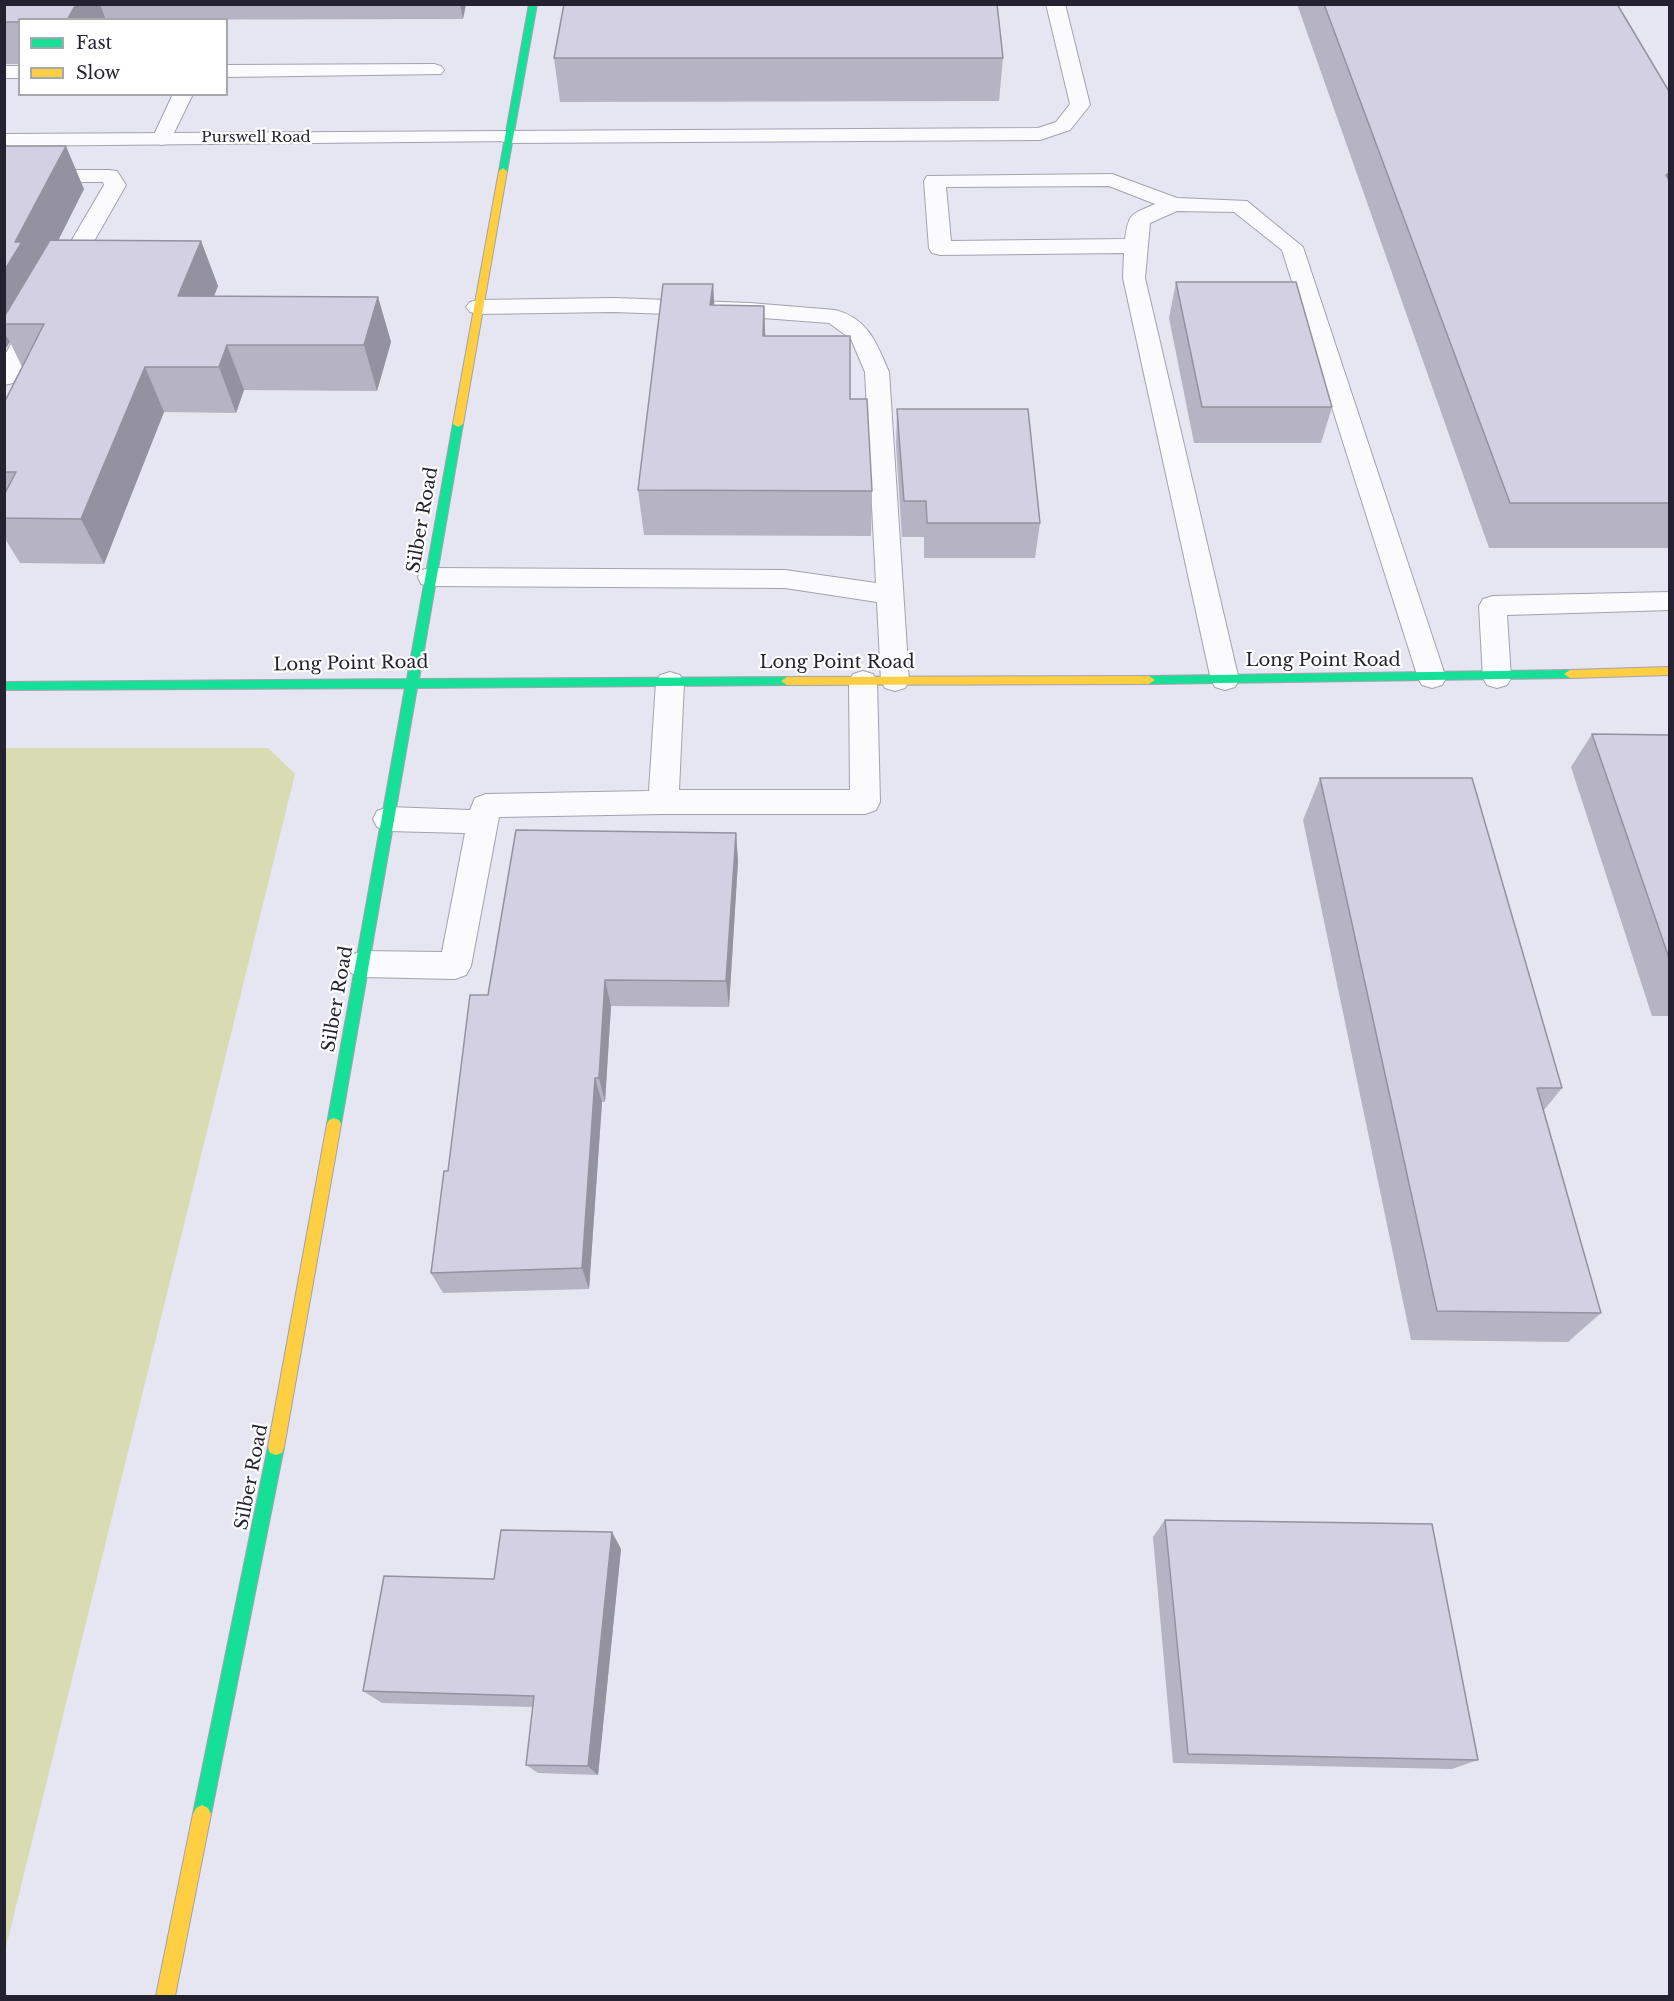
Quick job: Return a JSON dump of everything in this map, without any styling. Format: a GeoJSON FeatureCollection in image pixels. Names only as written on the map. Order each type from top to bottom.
{"type":"FeatureCollection","features":[{"type":"Feature","properties":{"kind":"street","name":"Silber Road"},"geometry":{"type":"LineString","coordinates":[[165,1996],[273,1465],[533,4]]}},
{"type":"Feature","properties":{"kind":"street","name":"Purswell Road"},"geometry":{"type":"LineString","coordinates":[[4,140],[1040,134],[1063,126],[1080,105],[1055,4]]}},
{"type":"Feature","properties":{"kind":"street"},"geometry":{"type":"LineString","coordinates":[[228,71],[434,70]]}},
{"type":"Feature","properties":{"kind":"street"},"geometry":{"type":"LineString","coordinates":[[162,139],[182,96]]}},
{"type":"Feature","properties":{"kind":"street"},"geometry":{"type":"LineString","coordinates":[[4,176],[109,176],[115,185],[4,378]]}},
{"type":"Feature","properties":{"kind":"street"},"geometry":{"type":"LineString","coordinates":[[1135,246],[940,248],[934,181],[1112,180],[1174,204],[1239,206],[1292,247],[1432,678]]}},
{"type":"Feature","properties":{"kind":"street"},"geometry":{"type":"LineString","coordinates":[[1174,204],[1139,220],[1134,278],[1225,680]]}},
{"type":"Feature","properties":{"kind":"street"},"geometry":{"type":"LineString","coordinates":[[478,307],[614,304],[750,310],[835,317],[861,335],[877,372],[895,681]]}},
{"type":"Feature","properties":{"kind":"street"},"geometry":{"type":"LineString","coordinates":[[431,578],[785,579],[889,594]]}},
{"type":"Feature","properties":{"kind":"street"},"geometry":{"type":"LineString","coordinates":[[1497,678],[1493,606],[1670,601]]}},
{"type":"Feature","properties":{"kind":"street","name":"Long Point Road"},"geometry":{"type":"LineString","coordinates":[[4,686],[413,681],[1497,678],[1670,671]]}},
{"type":"Feature","properties":{"kind":"street"},"geometry":{"type":"LineString","coordinates":[[362,964],[455,966],[486,806],[865,801],[863,681]]}},
{"type":"Feature","properties":{"kind":"street"},"geometry":{"type":"LineString","coordinates":[[663,802],[670,682]]}},
{"type":"Feature","properties":{"kind":"street"},"geometry":{"type":"LineString","coordinates":[[388,819],[483,822]]}},
{"type":"Feature","properties":{"kind":"green space"},"geometry":{"type":"Polygon","coordinates":[[[5,748],[268,748],[295,774],[5,1951],[5,748]]]}},
{"type":"Feature","properties":{"kind":"building"},"geometry":{"type":"Polygon","coordinates":[[[4,4],[76,4],[68,18],[18,18],[18,22],[4,22],[4,4]]]}},
{"type":"Feature","properties":{"kind":"building"},"geometry":{"type":"Polygon","coordinates":[[[564,4],[997,4],[1003,58],[554,58],[564,4]]]}},
{"type":"Feature","properties":{"kind":"building"},"geometry":{"type":"Polygon","coordinates":[[[1324,4],[1617,4],[1670,93],[1670,172],[1666,175],[1670,182],[1670,503],[1510,503],[1324,4]]]}},
{"type":"Feature","properties":{"kind":"building"},"geometry":{"type":"Polygon","coordinates":[[[4,146],[66,146],[15,242],[22,242],[4,271],[4,146]]]}},
{"type":"Feature","properties":{"kind":"building"},"geometry":{"type":"Polygon","coordinates":[[[50,240],[201,241],[178,296],[378,297],[364,345],[227,345],[219,367],[145,367],[81,519],[4,518],[4,495],[16,472],[4,472],[4,403],[44,324],[4,324],[4,317],[50,240]]]}},
{"type":"Feature","properties":{"kind":"building"},"geometry":{"type":"Polygon","coordinates":[[[1176,282],[1296,282],[1332,407],[1202,407],[1176,282]]]}},
{"type":"Feature","properties":{"kind":"building"},"geometry":{"type":"Polygon","coordinates":[[[663,284],[713,284],[710,305],[764,306],[763,336],[850,336],[850,399],[867,399],[872,491],[638,490],[663,284]]]}},
{"type":"Feature","properties":{"kind":"building"},"geometry":{"type":"Polygon","coordinates":[[[897,409],[1028,409],[1040,523],[927,523],[926,501],[904,501],[897,409]]]}},
{"type":"Feature","properties":{"kind":"building"},"geometry":{"type":"Polygon","coordinates":[[[1592,734],[1670,735],[1670,961],[1592,734]]]}},
{"type":"Feature","properties":{"kind":"building"},"geometry":{"type":"Polygon","coordinates":[[[1320,778],[1472,778],[1562,1088],[1537,1088],[1601,1313],[1437,1311],[1320,778]]]}},
{"type":"Feature","properties":{"kind":"building"},"geometry":{"type":"Polygon","coordinates":[[[516,830],[736,833],[726,981],[605,980],[599,1078],[595,1078],[582,1268],[431,1273],[444,1171],[448,1171],[470,995],[488,995],[516,830]]]}},
{"type":"Feature","properties":{"kind":"building"},"geometry":{"type":"Polygon","coordinates":[[[1165,1520],[1432,1524],[1478,1760],[1188,1754],[1165,1520]]]}},
{"type":"Feature","properties":{"kind":"building"},"geometry":{"type":"Polygon","coordinates":[[[501,1530],[612,1532],[588,1766],[526,1765],[534,1696],[363,1691],[384,1576],[494,1579],[501,1530]]]}},
{"type":"Feature","properties":{"kind":"traffic: fast"},"geometry":{"type":"LineString","coordinates":[[503,171],[533,4]]}},
{"type":"Feature","properties":{"kind":"traffic: fast"},"geometry":{"type":"LineString","coordinates":[[334,1124],[458,424]]}},
{"type":"Feature","properties":{"kind":"traffic: fast"},"geometry":{"type":"LineString","coordinates":[[1149,680],[1570,674]]}},
{"type":"Feature","properties":{"kind":"traffic: fast"},"geometry":{"type":"LineString","coordinates":[[4,686],[787,681]]}},
{"type":"Feature","properties":{"kind":"traffic: fast"},"geometry":{"type":"LineString","coordinates":[[202,1814],[276,1447]]}},
{"type":"Feature","properties":{"kind":"traffic: slow"},"geometry":{"type":"LineString","coordinates":[[458,424],[503,171]]}},
{"type":"Feature","properties":{"kind":"traffic: slow"},"geometry":{"type":"LineString","coordinates":[[1570,674],[1670,671]]}},
{"type":"Feature","properties":{"kind":"traffic: slow"},"geometry":{"type":"LineString","coordinates":[[787,681],[1149,680]]}},
{"type":"Feature","properties":{"kind":"traffic: slow"},"geometry":{"type":"LineString","coordinates":[[276,1447],[334,1124]]}},
{"type":"Feature","properties":{"kind":"traffic: slow"},"geometry":{"type":"LineString","coordinates":[[165,1996],[202,1814]]}}]}
